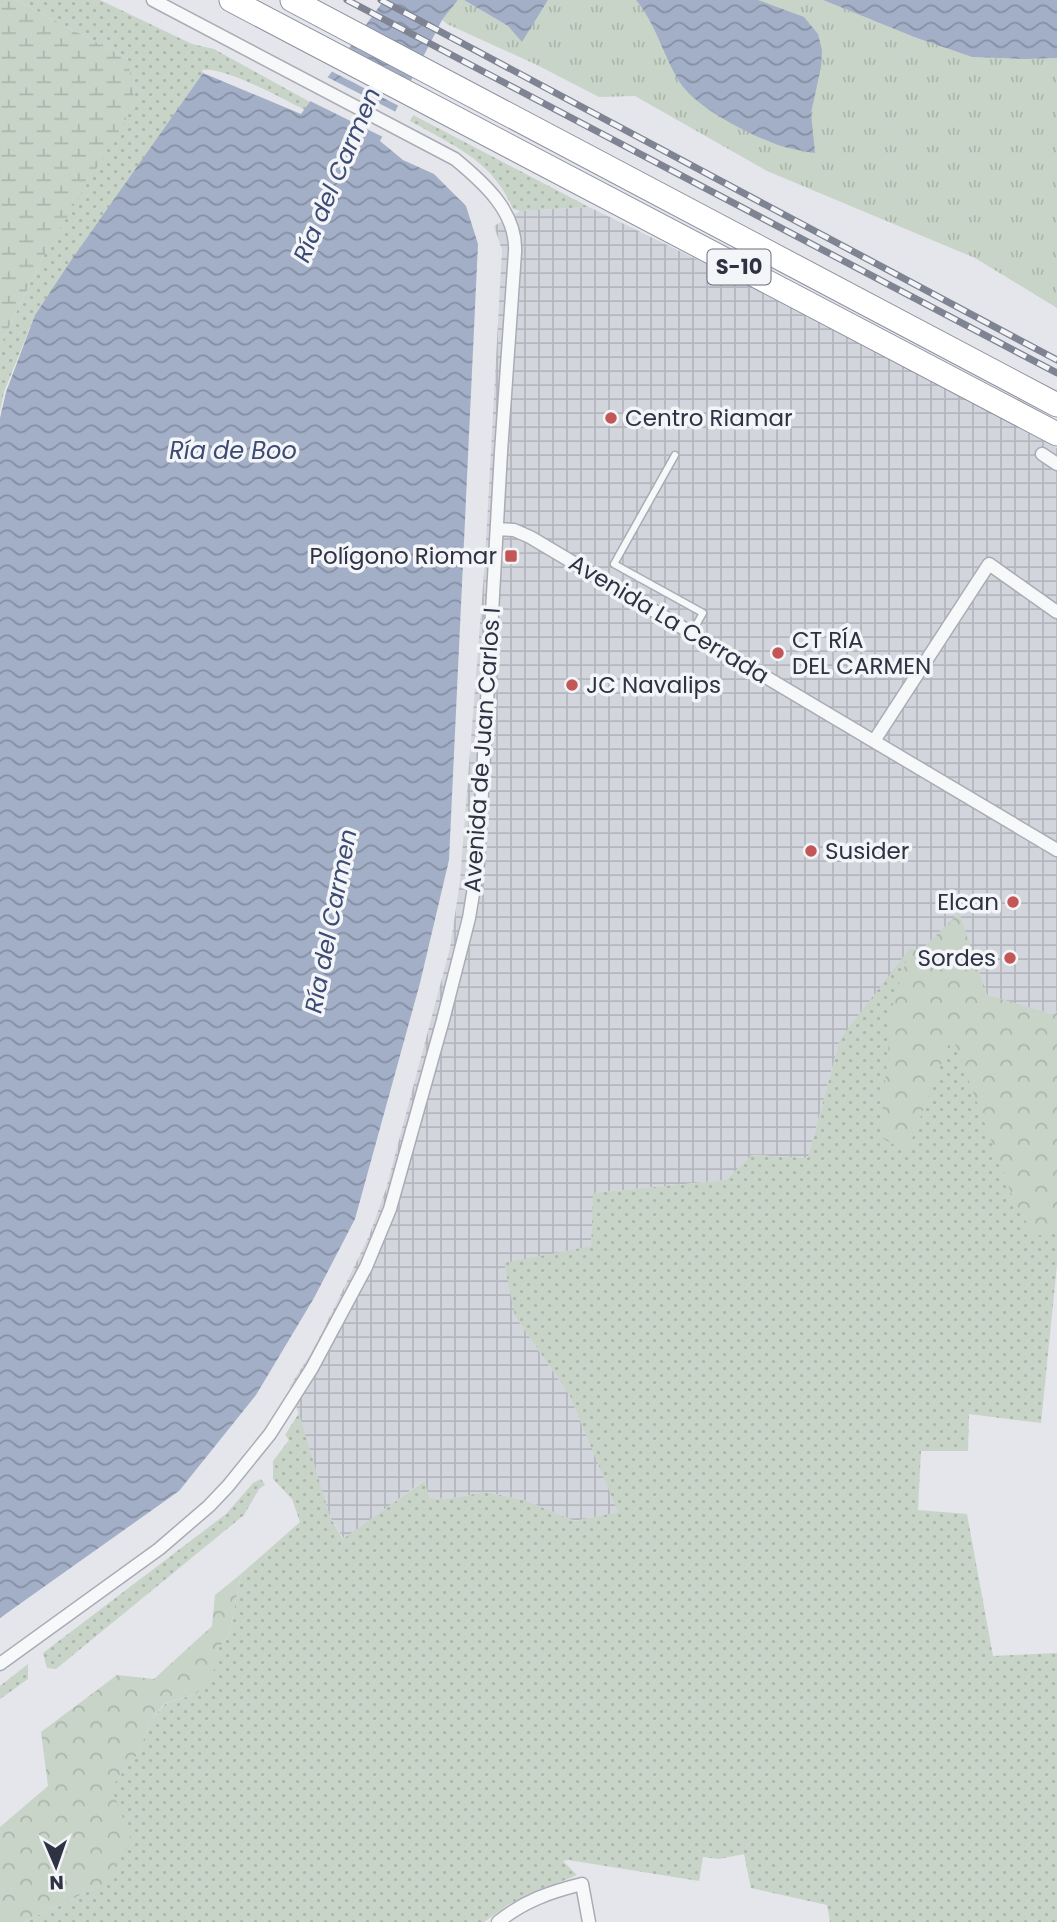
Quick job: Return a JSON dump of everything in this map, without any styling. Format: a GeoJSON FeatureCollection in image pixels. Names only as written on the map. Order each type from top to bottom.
{"type":"FeatureCollection","features":[{"type":"Feature","properties":{"kind":"highway","name":"S-10"},"geometry":{"type":"LineString","coordinates":[[230,0],[1057,434]]}},
{"type":"Feature","properties":{"kind":"highway","name":"S-10"},"geometry":{"type":"LineString","coordinates":[[292,0],[1057,405]]}},
{"type":"Feature","properties":{"kind":"street","name":"Avenida de Juan Carlos I"},"geometry":{"type":"LineString","coordinates":[[0,1664],[185,1529],[228,1486],[270,1434],[312,1368],[366,1267],[390,1209],[469,918],[480,841],[516,239],[513,226],[477,177],[455,159],[153,0]]}},
{"type":"Feature","properties":{"kind":"street"},"geometry":{"type":"LineString","coordinates":[[1042,454],[1057,464]]}},
{"type":"Feature","properties":{"kind":"street","name":"Avenida La Cerrada"},"geometry":{"type":"LineString","coordinates":[[497,529],[514,530],[530,537],[1057,850]]}},
{"type":"Feature","properties":{"kind":"street"},"geometry":{"type":"LineString","coordinates":[[874,741],[989,564],[1057,612]]}},
{"type":"Feature","properties":{"kind":"street"},"geometry":{"type":"LineString","coordinates":[[498,1922],[533,1899],[582,1884],[589,1922]]}},
{"type":"Feature","properties":{"kind":"lane"},"geometry":{"type":"LineString","coordinates":[[675,455],[614,564],[703,613],[692,632]]}},
{"type":"Feature","properties":{"kind":"shaded area"},"geometry":{"type":"Polygon","coordinates":[[[589,207],[826,322],[1057,448],[1057,1011],[1054,1015],[987,995],[959,913],[920,951],[840,1039],[808,1158],[752,1155],[726,1180],[594,1193],[591,1246],[515,1316],[570,1396],[619,1512],[575,1521],[524,1500],[486,1492],[447,1499],[430,1498],[423,1481],[344,1539],[330,1517],[290,1386],[313,1350],[369,1236],[386,1189],[450,948],[460,881],[485,560],[502,250],[494,226],[520,211],[589,207]]]}},
{"type":"Feature","properties":{"kind":"green space"},"geometry":{"type":"Polygon","coordinates":[[[0,0],[16,0],[128,59],[135,104],[43,257],[0,346],[0,0]]]}},
{"type":"Feature","properties":{"kind":"green space"},"geometry":{"type":"Polygon","coordinates":[[[16,0],[100,0],[192,44],[214,49],[310,102],[305,110],[239,78],[212,70],[202,70],[203,73],[35,315],[4,392],[0,411],[0,346],[43,257],[128,59],[16,0]]]}},
{"type":"Feature","properties":{"kind":"green space"},"geometry":{"type":"Polygon","coordinates":[[[458,0],[464,0],[508,26],[522,41],[548,0],[823,0],[972,57],[1057,58],[1057,308],[975,258],[767,171],[635,96],[599,97],[447,24],[442,20],[458,0]]]}},
{"type":"Feature","properties":{"kind":"green space"},"geometry":{"type":"Polygon","coordinates":[[[413,115],[589,207],[520,211],[513,209],[504,192],[483,166],[410,121],[413,115]]]}},
{"type":"Feature","properties":{"kind":"green space"},"geometry":{"type":"Polygon","coordinates":[[[959,913],[987,995],[1054,1015],[1057,1011],[1057,1265],[1041,1423],[969,1414],[968,1451],[921,1451],[918,1510],[967,1514],[993,1656],[1057,1653],[1057,1922],[830,1922],[827,1905],[751,1888],[744,1854],[719,1859],[703,1857],[699,1881],[563,1861],[577,1875],[509,1904],[484,1922],[24,1922],[103,1884],[111,1787],[140,1751],[150,1721],[166,1703],[196,1694],[216,1651],[229,1635],[241,1574],[300,1522],[292,1499],[273,1479],[273,1461],[289,1440],[285,1435],[299,1413],[330,1517],[343,1539],[424,1481],[430,1498],[447,1499],[486,1492],[524,1500],[575,1521],[618,1512],[570,1396],[515,1316],[504,1263],[591,1246],[593,1193],[726,1180],[752,1155],[808,1158],[840,1039],[910,948],[920,951],[959,913]]]}},
{"type":"Feature","properties":{"kind":"green space"},"geometry":{"type":"Polygon","coordinates":[[[959,913],[987,995],[1054,1015],[1057,1011],[1057,1225],[1035,1238],[1013,1198],[952,1036],[907,1152],[880,1137],[892,1007],[910,948],[920,951],[959,913]]]}},
{"type":"Feature","properties":{"kind":"green space"},"geometry":{"type":"Polygon","coordinates":[[[261,1479],[265,1485],[259,1489],[244,1515],[56,1669],[47,1668],[43,1653],[226,1514],[253,1483],[261,1479]]]}},
{"type":"Feature","properties":{"kind":"green space"},"geometry":{"type":"Polygon","coordinates":[[[241,1574],[229,1635],[216,1651],[217,1666],[196,1694],[165,1703],[150,1721],[140,1751],[111,1787],[132,1842],[103,1884],[24,1922],[0,1922],[0,1827],[48,1786],[41,1732],[117,1675],[154,1679],[212,1626],[215,1595],[241,1574]]]}},
{"type":"Feature","properties":{"kind":"green space"},"geometry":{"type":"Polygon","coordinates":[[[28,1664],[28,1679],[0,1699],[0,1686],[28,1664]]]}},
{"type":"Feature","properties":{"kind":"water","name":"Ría de Boo"},"geometry":{"type":"Polygon","coordinates":[[[384,0],[458,0],[442,20],[380,141],[403,160],[434,174],[466,206],[478,244],[449,860],[420,983],[355,1219],[314,1298],[256,1395],[179,1491],[0,1618],[0,418],[6,392],[35,315],[203,73],[301,114],[384,0]]]}},
{"type":"Feature","properties":{"kind":"water"},"geometry":{"type":"Polygon","coordinates":[[[464,0],[548,0],[522,42],[508,26],[464,0]]]}},
{"type":"Feature","properties":{"kind":"water"},"geometry":{"type":"Polygon","coordinates":[[[636,0],[758,0],[804,17],[818,34],[822,50],[811,113],[815,153],[787,148],[766,140],[738,127],[697,101],[679,81],[649,19],[636,0]]]}},
{"type":"Feature","properties":{"kind":"water"},"geometry":{"type":"Polygon","coordinates":[[[823,0],[1057,0],[1057,58],[972,57],[823,0]]]}},
{"type":"Feature","properties":{"kind":"pier"},"geometry":{"type":"Polygon","coordinates":[[[346,47],[414,82],[401,107],[329,70],[346,47]]]}},
{"type":"Feature","properties":{"kind":"pier"},"geometry":{"type":"Polygon","coordinates":[[[325,76],[398,113],[385,138],[308,100],[325,76]]]}},
{"type":"Feature","properties":{"kind":"railway"},"geometry":{"type":"LineString","coordinates":[[347,0],[1057,373]]}},
{"type":"Feature","properties":{"kind":"railway"},"geometry":{"type":"LineString","coordinates":[[381,0],[1057,360]]}},
{"type":"Feature","properties":{"kind":"place","name":"Centro Riamar"},"geometry":{"type":"Point","coordinates":[611,418]}},
{"type":"Feature","properties":{"kind":"place","name":"Polígono Riomar"},"geometry":{"type":"Point","coordinates":[511,556]}},
{"type":"Feature","properties":{"kind":"place","name":"CT RÍA DEL CARMEN"},"geometry":{"type":"Point","coordinates":[778,653]}},
{"type":"Feature","properties":{"kind":"place","name":"JC Navalips"},"geometry":{"type":"Point","coordinates":[572,685]}},
{"type":"Feature","properties":{"kind":"place","name":"Susider"},"geometry":{"type":"Point","coordinates":[811,851]}},
{"type":"Feature","properties":{"kind":"place","name":"Elcan"},"geometry":{"type":"Point","coordinates":[1013,902]}},
{"type":"Feature","properties":{"kind":"place","name":"Sordes"},"geometry":{"type":"Point","coordinates":[1010,958]}},
{"type":"Feature","properties":{"kind":"water label","name":"Ría del Carmen"},"geometry":{"type":"Point","coordinates":[337,175]}},
{"type":"Feature","properties":{"kind":"water label","name":"Ría del Carmen"},"geometry":{"type":"Point","coordinates":[331,921]}}]}
